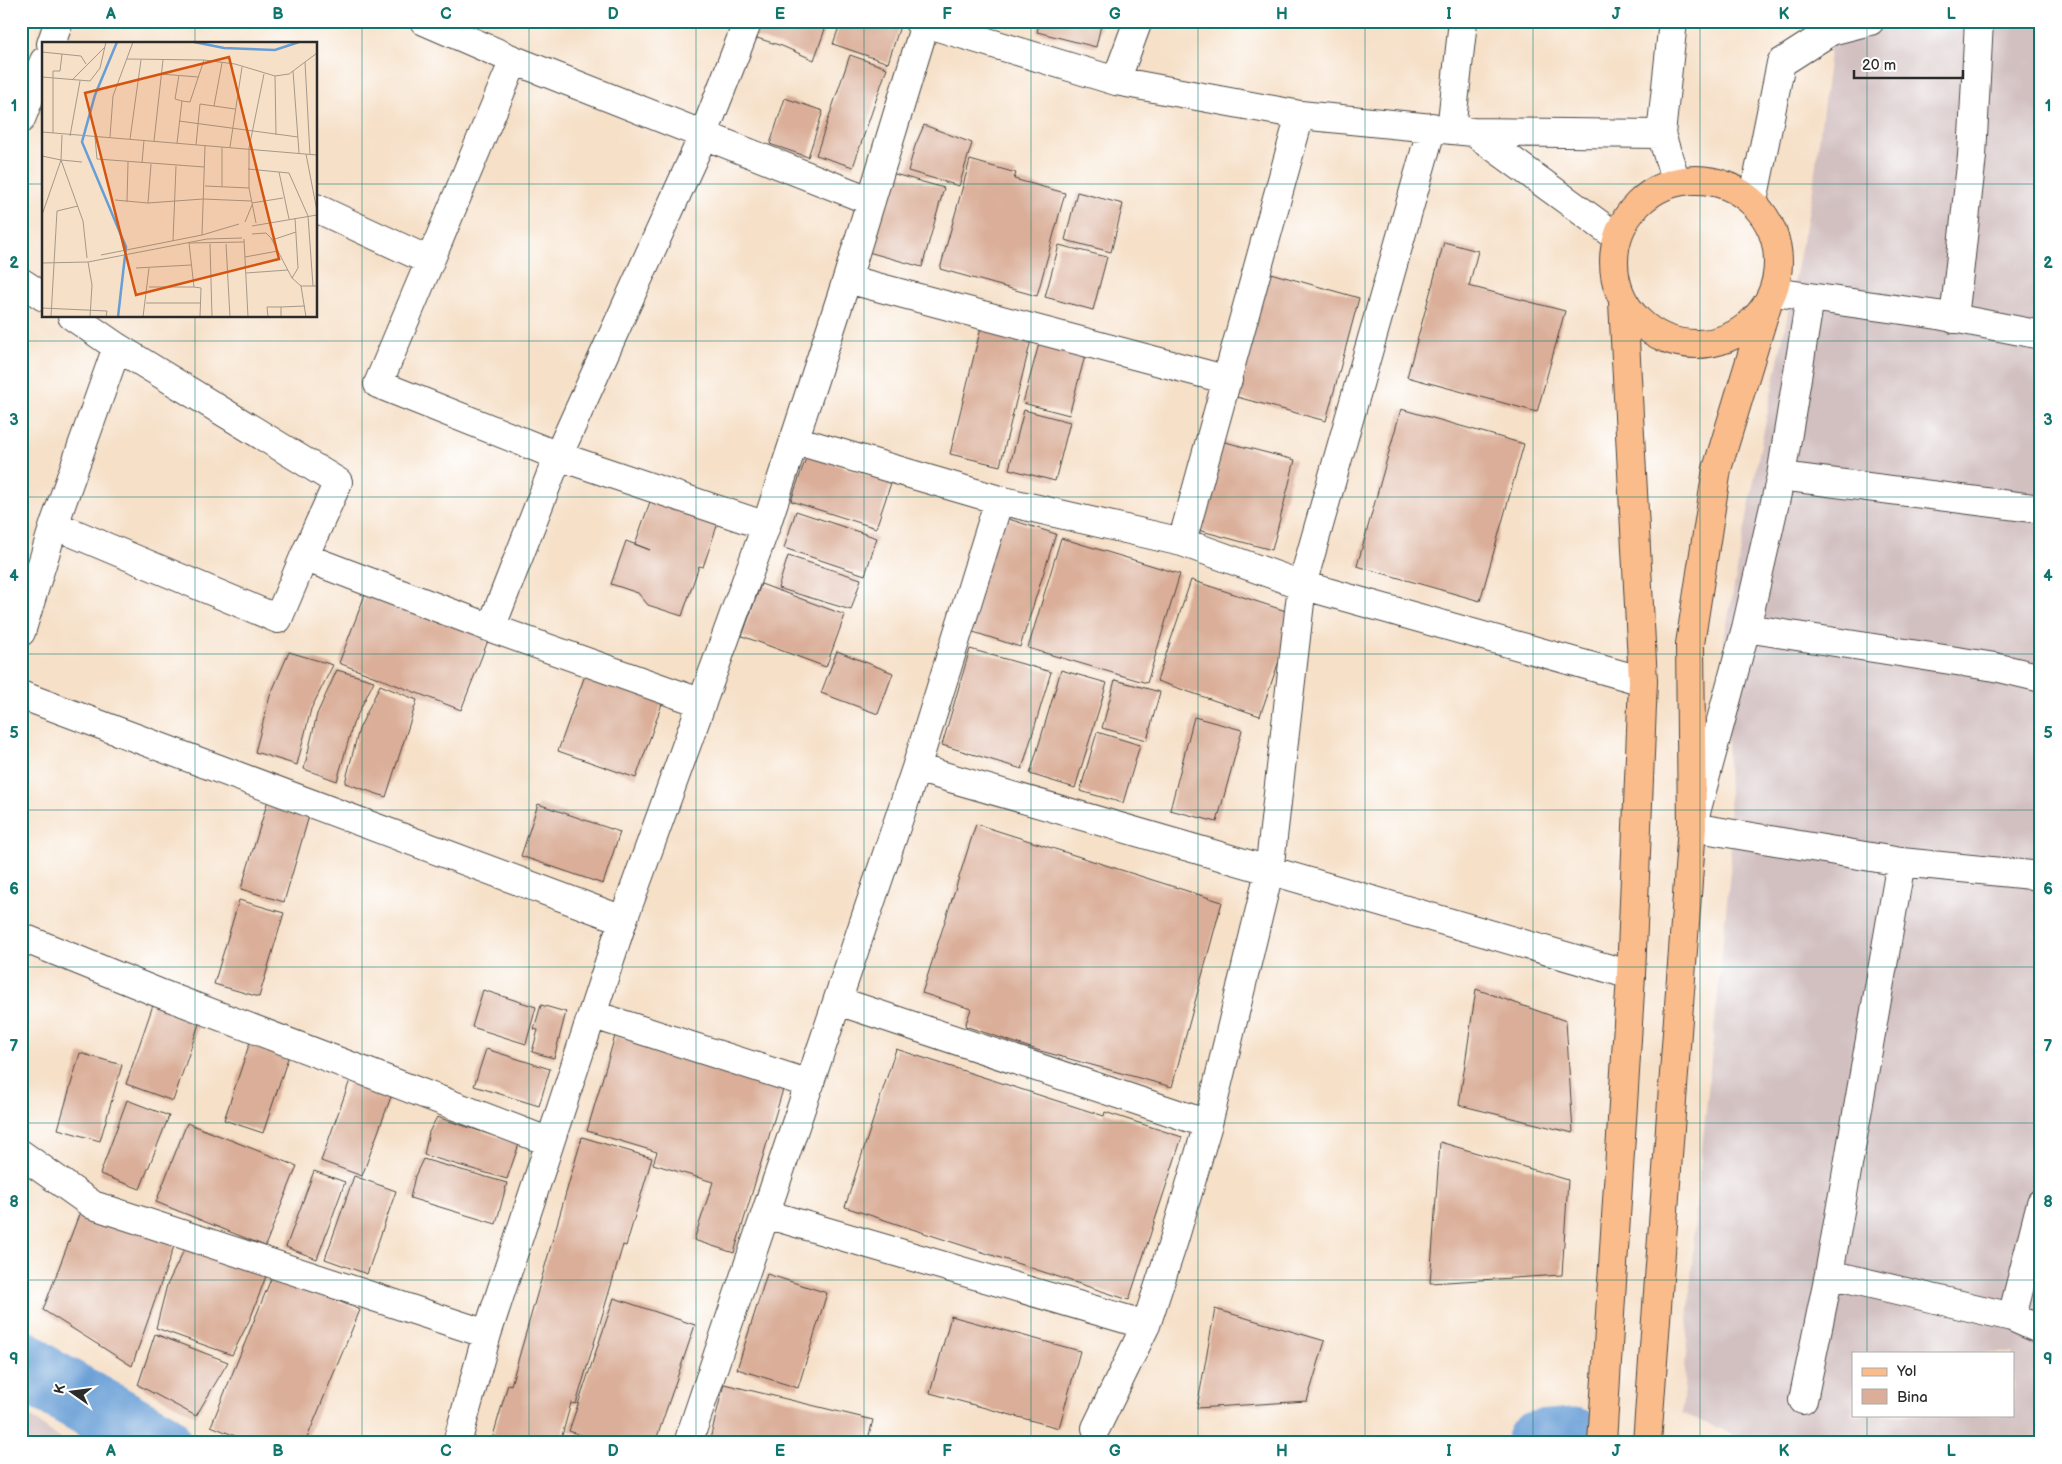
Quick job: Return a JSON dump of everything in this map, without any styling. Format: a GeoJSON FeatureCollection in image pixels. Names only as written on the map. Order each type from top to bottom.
{"type":"FeatureCollection","features":[{"type":"Feature","properties":{"kind":"main road"},"geometry":{"type":"LineString","coordinates":[[1602,1443],[1631,976],[1643,681],[1623,302],[1614,270],[1617,237],[1639,201],[1676,181],[1717,181],[1753,201],[1772,227],[1779,259],[1770,298],[1717,469],[1690,644],[1692,827],[1647,1443]]}},
{"type":"Feature","properties":{"kind":"main road"},"geometry":{"type":"LineString","coordinates":[[1623,302],[1641,325],[1666,340],[1694,345],[1723,341],[1748,327],[1770,298]]}},
{"type":"Feature","properties":{"kind":"street"},"geometry":{"type":"LineString","coordinates":[[52,42],[59,21]]}},
{"type":"Feature","properties":{"kind":"street"},"geometry":{"type":"LineString","coordinates":[[424,21],[514,60],[871,201]]}},
{"type":"Feature","properties":{"kind":"street"},"geometry":{"type":"LineString","coordinates":[[491,628],[558,456],[703,136],[748,21]]}},
{"type":"Feature","properties":{"kind":"street"},"geometry":{"type":"LineString","coordinates":[[1116,81],[1138,21]]}},
{"type":"Feature","properties":{"kind":"street"},"geometry":{"type":"LineString","coordinates":[[1096,1428],[1146,1325],[1174,1240],[1208,1124],[1269,872],[1302,585],[1452,130],[1463,21]]}},
{"type":"Feature","properties":{"kind":"street"},"geometry":{"type":"LineString","coordinates":[[1673,21],[1661,134],[1676,181]]}},
{"type":"Feature","properties":{"kind":"street"},"geometry":{"type":"LineString","coordinates":[[1954,319],[1972,156],[1979,21]]}},
{"type":"Feature","properties":{"kind":"street"},"geometry":{"type":"LineString","coordinates":[[457,1443],[487,1334],[624,920],[766,526],[795,440],[848,278],[923,22],[1116,81],[1300,115],[1452,130],[1661,134]]}},
{"type":"Feature","properties":{"kind":"street"},"geometry":{"type":"LineString","coordinates":[[1753,201],[1781,62],[1831,31],[1858,23]]}},
{"type":"Feature","properties":{"kind":"street"},"geometry":{"type":"LineString","coordinates":[[514,60],[378,384],[558,456],[766,526]]}},
{"type":"Feature","properties":{"kind":"street"},"geometry":{"type":"LineString","coordinates":[[21,119],[42,72]]}},
{"type":"Feature","properties":{"kind":"street"},"geometry":{"type":"LineString","coordinates":[[1182,542],[1300,115]]}},
{"type":"Feature","properties":{"kind":"street"},"geometry":{"type":"LineString","coordinates":[[1452,130],[1617,237]]}},
{"type":"Feature","properties":{"kind":"street"},"geometry":{"type":"LineString","coordinates":[[318,209],[430,262]]}},
{"type":"Feature","properties":{"kind":"street"},"geometry":{"type":"LineString","coordinates":[[848,278],[1228,380]]}},
{"type":"Feature","properties":{"kind":"street"},"geometry":{"type":"LineString","coordinates":[[21,282],[42,296]]}},
{"type":"Feature","properties":{"kind":"street"},"geometry":{"type":"LineString","coordinates":[[1770,298],[1810,298],[1954,319],[2041,335]]}},
{"type":"Feature","properties":{"kind":"street"},"geometry":{"type":"LineString","coordinates":[[1810,298],[1781,476],[1746,628],[1692,827],[1901,862],[2041,876]]}},
{"type":"Feature","properties":{"kind":"street"},"geometry":{"type":"LineString","coordinates":[[54,525],[278,619],[338,482],[117,347],[75,318]]}},
{"type":"Feature","properties":{"kind":"street"},"geometry":{"type":"LineString","coordinates":[[21,632],[54,525],[117,347]]}},
{"type":"Feature","properties":{"kind":"street"},"geometry":{"type":"LineString","coordinates":[[795,440],[999,500],[1182,542],[1302,585],[1643,681]]}},
{"type":"Feature","properties":{"kind":"street"},"geometry":{"type":"LineString","coordinates":[[1781,476],[2041,509]]}},
{"type":"Feature","properties":{"kind":"street"},"geometry":{"type":"LineString","coordinates":[[688,1443],[916,768],[999,500]]}},
{"type":"Feature","properties":{"kind":"street"},"geometry":{"type":"LineString","coordinates":[[304,557],[491,628],[702,703]]}},
{"type":"Feature","properties":{"kind":"street"},"geometry":{"type":"LineString","coordinates":[[1746,628],[1996,667],[2041,678]]}},
{"type":"Feature","properties":{"kind":"street"},"geometry":{"type":"LineString","coordinates":[[21,695],[624,920]]}},
{"type":"Feature","properties":{"kind":"street"},"geometry":{"type":"LineString","coordinates":[[916,768],[1631,976]]}},
{"type":"Feature","properties":{"kind":"street"},"geometry":{"type":"LineString","coordinates":[[1803,1400],[1829,1274],[1901,862]]}},
{"type":"Feature","properties":{"kind":"street"},"geometry":{"type":"LineString","coordinates":[[21,937],[159,993],[550,1142]]}},
{"type":"Feature","properties":{"kind":"street"},"geometry":{"type":"LineString","coordinates":[[838,1001],[1208,1124]]}},
{"type":"Feature","properties":{"kind":"street"},"geometry":{"type":"LineString","coordinates":[[594,1015],[810,1084]]}},
{"type":"Feature","properties":{"kind":"street"},"geometry":{"type":"LineString","coordinates":[[21,1154],[93,1205],[487,1334]]}},
{"type":"Feature","properties":{"kind":"street"},"geometry":{"type":"LineString","coordinates":[[2012,1317],[2041,1203]]}},
{"type":"Feature","properties":{"kind":"street"},"geometry":{"type":"LineString","coordinates":[[766,1214],[1146,1325]]}},
{"type":"Feature","properties":{"kind":"street"},"geometry":{"type":"LineString","coordinates":[[1829,1274],[2012,1317],[2041,1330]]}},
{"type":"Feature","properties":{"kind":"shaded area"},"geometry":{"type":"Polygon","coordinates":[[[1832,21],[2041,21],[2041,1443],[1752,1443],[1682,1413],[1695,1219],[1731,861],[1724,640],[1758,459],[1812,195],[1829,62],[1832,21]]]}},
{"type":"Feature","properties":{"kind":"shaded area"},"geometry":{"type":"Polygon","coordinates":[[[21,1409],[66,1443],[21,1443],[21,1409]]]}},
{"type":"Feature","properties":{"kind":"building"},"geometry":{"type":"Polygon","coordinates":[[[761,21],[828,21],[814,60],[782,46],[754,37],[761,21]]]}},
{"type":"Feature","properties":{"kind":"building"},"geometry":{"type":"Polygon","coordinates":[[[841,21],[885,21],[900,26],[888,63],[833,44],[841,21]]]}},
{"type":"Feature","properties":{"kind":"building"},"geometry":{"type":"Polygon","coordinates":[[[1040,21],[1102,21],[1096,47],[1037,32],[1040,21]]]}},
{"type":"Feature","properties":{"kind":"building"},"geometry":{"type":"Polygon","coordinates":[[[850,55],[887,68],[853,167],[816,155],[850,55]]]}},
{"type":"Feature","properties":{"kind":"building"},"geometry":{"type":"Polygon","coordinates":[[[785,98],[823,111],[808,157],[770,144],[785,98]]]}},
{"type":"Feature","properties":{"kind":"building"},"geometry":{"type":"Polygon","coordinates":[[[924,125],[972,143],[959,186],[908,171],[915,146],[924,125]]]}},
{"type":"Feature","properties":{"kind":"building"},"geometry":{"type":"Polygon","coordinates":[[[970,160],[1016,173],[1014,179],[1065,193],[1037,296],[940,269],[970,160]]]}},
{"type":"Feature","properties":{"kind":"building"},"geometry":{"type":"Polygon","coordinates":[[[891,173],[944,188],[922,267],[868,252],[891,173]]]}},
{"type":"Feature","properties":{"kind":"building"},"geometry":{"type":"Polygon","coordinates":[[[1077,192],[1123,204],[1111,252],[1065,240],[1077,192]]]}},
{"type":"Feature","properties":{"kind":"building"},"geometry":{"type":"Polygon","coordinates":[[[1444,242],[1478,251],[1469,286],[1565,311],[1537,412],[1407,377],[1444,242]]]}},
{"type":"Feature","properties":{"kind":"building"},"geometry":{"type":"Polygon","coordinates":[[[1059,245],[1107,257],[1093,310],[1045,297],[1059,245]]]}},
{"type":"Feature","properties":{"kind":"building"},"geometry":{"type":"Polygon","coordinates":[[[1267,272],[1359,298],[1326,421],[1233,396],[1267,272]]]}},
{"type":"Feature","properties":{"kind":"building"},"geometry":{"type":"Polygon","coordinates":[[[982,323],[1032,336],[1000,466],[950,454],[982,323]]]}},
{"type":"Feature","properties":{"kind":"building"},"geometry":{"type":"Polygon","coordinates":[[[1040,340],[1086,352],[1069,415],[1023,403],[1040,340]]]}},
{"type":"Feature","properties":{"kind":"building"},"geometry":{"type":"Polygon","coordinates":[[[1401,409],[1524,444],[1480,601],[1357,566],[1401,409]]]}},
{"type":"Feature","properties":{"kind":"building"},"geometry":{"type":"Polygon","coordinates":[[[1024,410],[1070,422],[1055,481],[1009,469],[1024,410]]]}},
{"type":"Feature","properties":{"kind":"building"},"geometry":{"type":"Polygon","coordinates":[[[1221,441],[1295,460],[1272,550],[1198,530],[1221,441]]]}},
{"type":"Feature","properties":{"kind":"building"},"geometry":{"type":"Polygon","coordinates":[[[807,455],[891,483],[876,528],[791,501],[807,455]]]}},
{"type":"Feature","properties":{"kind":"building"},"geometry":{"type":"Polygon","coordinates":[[[651,499],[718,523],[703,567],[699,566],[682,616],[648,605],[638,593],[611,584],[626,541],[650,550],[635,544],[651,499]]]}},
{"type":"Feature","properties":{"kind":"building"},"geometry":{"type":"Polygon","coordinates":[[[796,511],[877,538],[865,575],[784,548],[796,511]]]}},
{"type":"Feature","properties":{"kind":"building"},"geometry":{"type":"Polygon","coordinates":[[[999,516],[1056,534],[1020,647],[964,629],[999,516]]]}},
{"type":"Feature","properties":{"kind":"building"},"geometry":{"type":"Polygon","coordinates":[[[1061,538],[1180,574],[1147,683],[1028,648],[1061,538]]]}},
{"type":"Feature","properties":{"kind":"building"},"geometry":{"type":"Polygon","coordinates":[[[788,556],[861,579],[851,610],[778,588],[788,556]]]}},
{"type":"Feature","properties":{"kind":"building"},"geometry":{"type":"Polygon","coordinates":[[[1191,580],[1295,614],[1260,716],[1157,681],[1191,580]]]}},
{"type":"Feature","properties":{"kind":"building"},"geometry":{"type":"Polygon","coordinates":[[[761,584],[845,615],[826,667],[742,636],[761,584]]]}},
{"type":"Feature","properties":{"kind":"building"},"geometry":{"type":"Polygon","coordinates":[[[366,592],[489,638],[461,710],[339,663],[366,592]]]}},
{"type":"Feature","properties":{"kind":"building"},"geometry":{"type":"Polygon","coordinates":[[[970,649],[1051,672],[1022,769],[942,745],[970,649]]]}},
{"type":"Feature","properties":{"kind":"building"},"geometry":{"type":"Polygon","coordinates":[[[837,651],[893,673],[878,714],[821,693],[837,651]]]}},
{"type":"Feature","properties":{"kind":"building"},"geometry":{"type":"Polygon","coordinates":[[[289,652],[333,665],[311,709],[297,765],[255,752],[270,696],[289,652]]]}},
{"type":"Feature","properties":{"kind":"building"},"geometry":{"type":"Polygon","coordinates":[[[588,667],[665,695],[636,778],[558,751],[588,667]]]}},
{"type":"Feature","properties":{"kind":"building"},"geometry":{"type":"Polygon","coordinates":[[[337,670],[374,681],[353,724],[337,781],[304,769],[317,714],[337,670]]]}},
{"type":"Feature","properties":{"kind":"building"},"geometry":{"type":"Polygon","coordinates":[[[1061,670],[1107,683],[1075,788],[1030,774],[1061,670]]]}},
{"type":"Feature","properties":{"kind":"building"},"geometry":{"type":"Polygon","coordinates":[[[1115,680],[1160,692],[1147,740],[1102,728],[1115,680]]]}},
{"type":"Feature","properties":{"kind":"building"},"geometry":{"type":"Polygon","coordinates":[[[380,685],[417,700],[386,797],[345,783],[359,729],[380,685]]]}},
{"type":"Feature","properties":{"kind":"building"},"geometry":{"type":"Polygon","coordinates":[[[1194,717],[1242,730],[1217,822],[1170,810],[1194,717]]]}},
{"type":"Feature","properties":{"kind":"building"},"geometry":{"type":"Polygon","coordinates":[[[1097,732],[1140,745],[1123,803],[1080,791],[1097,732]]]}},
{"type":"Feature","properties":{"kind":"building"},"geometry":{"type":"Polygon","coordinates":[[[269,797],[311,809],[284,902],[241,889],[269,797]]]}},
{"type":"Feature","properties":{"kind":"building"},"geometry":{"type":"Polygon","coordinates":[[[538,804],[620,832],[603,884],[521,856],[538,804]]]}},
{"type":"Feature","properties":{"kind":"building"},"geometry":{"type":"Polygon","coordinates":[[[976,824],[1222,902],[1172,1087],[1037,1050],[965,1026],[971,1009],[922,993],[976,824]]]}},
{"type":"Feature","properties":{"kind":"building"},"geometry":{"type":"Polygon","coordinates":[[[239,900],[284,913],[259,997],[214,984],[239,900]]]}},
{"type":"Feature","properties":{"kind":"building"},"geometry":{"type":"Polygon","coordinates":[[[1476,989],[1566,1021],[1573,1133],[1459,1105],[1476,989]]]}},
{"type":"Feature","properties":{"kind":"building"},"geometry":{"type":"Polygon","coordinates":[[[483,990],[536,1007],[526,1044],[472,1027],[483,990]]]}},
{"type":"Feature","properties":{"kind":"building"},"geometry":{"type":"Polygon","coordinates":[[[153,1005],[200,1021],[173,1101],[126,1084],[153,1005]]]}},
{"type":"Feature","properties":{"kind":"building"},"geometry":{"type":"Polygon","coordinates":[[[541,1005],[566,1012],[554,1058],[532,1052],[538,1030],[534,1029],[541,1005]]]}},
{"type":"Feature","properties":{"kind":"building"},"geometry":{"type":"Polygon","coordinates":[[[615,1036],[784,1086],[734,1253],[694,1240],[713,1182],[653,1164],[657,1152],[587,1131],[615,1036]]]}},
{"type":"Feature","properties":{"kind":"building"},"geometry":{"type":"Polygon","coordinates":[[[250,1042],[289,1055],[263,1133],[224,1120],[250,1042]]]}},
{"type":"Feature","properties":{"kind":"building"},"geometry":{"type":"Polygon","coordinates":[[[486,1049],[550,1069],[539,1106],[474,1086],[486,1049]]]}},
{"type":"Feature","properties":{"kind":"building"},"geometry":{"type":"Polygon","coordinates":[[[896,1049],[1104,1116],[1105,1112],[1182,1137],[1129,1300],[845,1207],[896,1049]]]}},
{"type":"Feature","properties":{"kind":"building"},"geometry":{"type":"Polygon","coordinates":[[[80,1053],[122,1065],[100,1141],[58,1129],[80,1053]]]}},
{"type":"Feature","properties":{"kind":"building"},"geometry":{"type":"Polygon","coordinates":[[[350,1080],[392,1094],[362,1176],[321,1161],[350,1080]]]}},
{"type":"Feature","properties":{"kind":"building"},"geometry":{"type":"Polygon","coordinates":[[[127,1100],[169,1116],[140,1189],[100,1174],[127,1100]]]}},
{"type":"Feature","properties":{"kind":"building"},"geometry":{"type":"Polygon","coordinates":[[[437,1117],[519,1144],[507,1179],[424,1155],[429,1132],[437,1117]]]}},
{"type":"Feature","properties":{"kind":"building"},"geometry":{"type":"Polygon","coordinates":[[[187,1123],[297,1166],[265,1246],[156,1202],[187,1123]]]}},
{"type":"Feature","properties":{"kind":"building"},"geometry":{"type":"Polygon","coordinates":[[[582,1137],[652,1158],[626,1246],[623,1245],[576,1404],[571,1403],[560,1443],[491,1443],[508,1384],[511,1385],[582,1137]]]}},
{"type":"Feature","properties":{"kind":"building"},"geometry":{"type":"Polygon","coordinates":[[[1440,1142],[1568,1180],[1562,1275],[1430,1283],[1440,1142]]]}},
{"type":"Feature","properties":{"kind":"building"},"geometry":{"type":"Polygon","coordinates":[[[423,1159],[507,1183],[496,1224],[410,1198],[415,1176],[423,1159]]]}},
{"type":"Feature","properties":{"kind":"building"},"geometry":{"type":"Polygon","coordinates":[[[314,1171],[345,1182],[317,1259],[286,1247],[314,1171]]]}},
{"type":"Feature","properties":{"kind":"building"},"geometry":{"type":"Polygon","coordinates":[[[354,1176],[396,1191],[367,1274],[325,1259],[354,1176]]]}},
{"type":"Feature","properties":{"kind":"building"},"geometry":{"type":"Polygon","coordinates":[[[83,1204],[174,1246],[132,1366],[43,1310],[83,1204]]]}},
{"type":"Feature","properties":{"kind":"building"},"geometry":{"type":"Polygon","coordinates":[[[185,1248],[266,1276],[251,1317],[232,1355],[156,1328],[167,1285],[185,1248]]]}},
{"type":"Feature","properties":{"kind":"building"},"geometry":{"type":"Polygon","coordinates":[[[273,1274],[360,1310],[305,1443],[252,1443],[211,1426],[273,1274]]]}},
{"type":"Feature","properties":{"kind":"building"},"geometry":{"type":"Polygon","coordinates":[[[767,1274],[827,1293],[798,1388],[737,1369],[767,1274]]]}},
{"type":"Feature","properties":{"kind":"building"},"geometry":{"type":"Polygon","coordinates":[[[614,1298],[695,1325],[655,1443],[604,1443],[569,1431],[614,1298]]]}},
{"type":"Feature","properties":{"kind":"building"},"geometry":{"type":"Polygon","coordinates":[[[1215,1309],[1325,1341],[1307,1401],[1197,1408],[1215,1309]]]}},
{"type":"Feature","properties":{"kind":"building"},"geometry":{"type":"Polygon","coordinates":[[[951,1316],[1080,1351],[1059,1428],[930,1393],[951,1316]]]}},
{"type":"Feature","properties":{"kind":"building"},"geometry":{"type":"Polygon","coordinates":[[[155,1334],[228,1362],[196,1416],[138,1385],[155,1334]]]}},
{"type":"Feature","properties":{"kind":"building"},"geometry":{"type":"Polygon","coordinates":[[[724,1384],[873,1420],[867,1443],[709,1443],[724,1384]]]}},
{"type":"Feature","properties":{"kind":"waterway"},"geometry":{"type":"LineString","coordinates":[[21,1362],[41,1377],[159,1443]]}},
{"type":"Feature","properties":{"kind":"waterway"},"geometry":{"type":"LineString","coordinates":[[1538,1443],[1574,1440],[1581,1443]]}}]}
